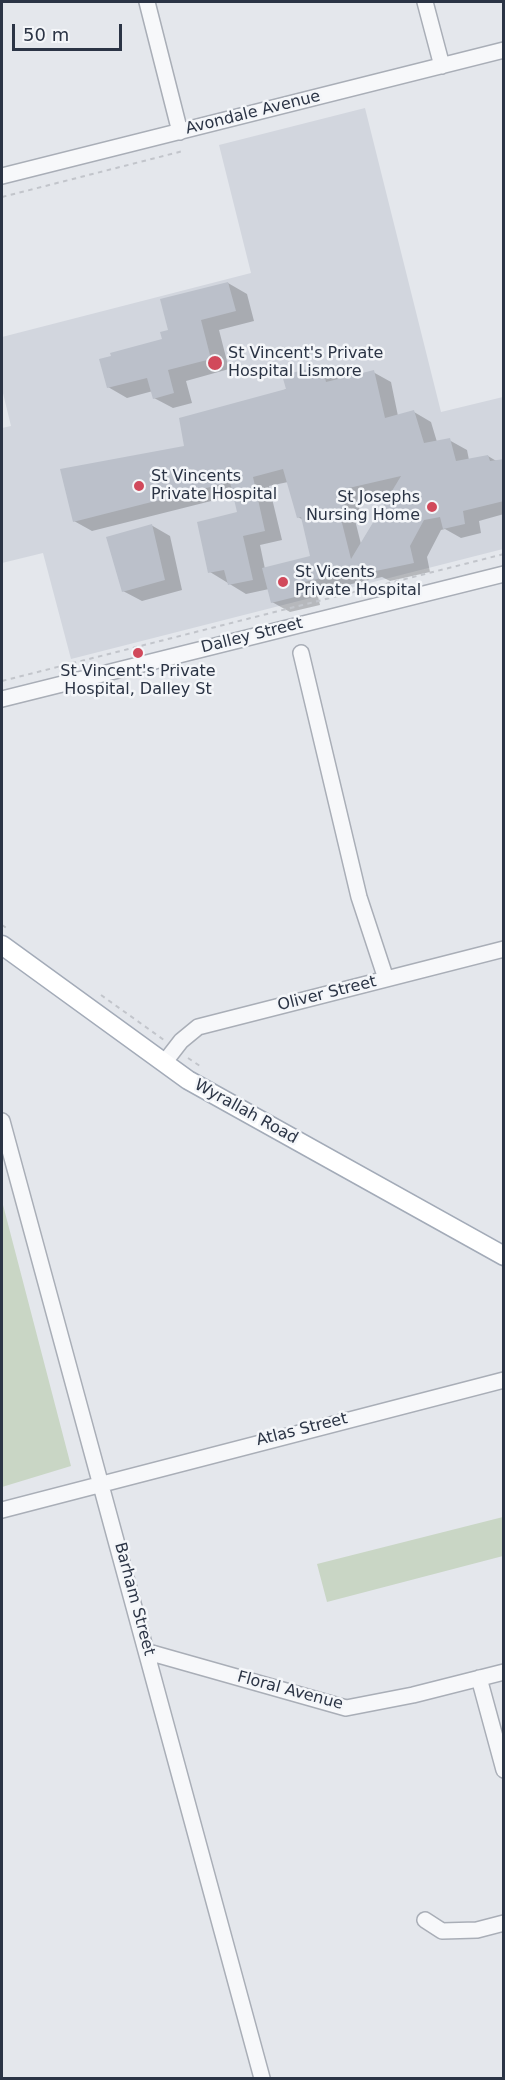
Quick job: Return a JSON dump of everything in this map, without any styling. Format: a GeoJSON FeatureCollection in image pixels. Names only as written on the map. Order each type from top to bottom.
{"type":"FeatureCollection","features":[{"type":"Feature","properties":{"kind":"main road","name":"Wyrallah Road"},"geometry":{"type":"LineString","coordinates":[[6,938],[170,1056],[188,1080],[504,1256]]}},
{"type":"Feature","properties":{"kind":"street"},"geometry":{"type":"LineString","coordinates":[[147,2],[180,132]]}},
{"type":"Feature","properties":{"kind":"street"},"geometry":{"type":"LineString","coordinates":[[425,2],[442,66]]}},
{"type":"Feature","properties":{"kind":"street","name":"Avondale Avenue"},"geometry":{"type":"LineString","coordinates":[[2,176],[504,50]]}},
{"type":"Feature","properties":{"kind":"street","name":"Dalley Street"},"geometry":{"type":"LineString","coordinates":[[2,699],[504,574]]}},
{"type":"Feature","properties":{"kind":"street"},"geometry":{"type":"LineString","coordinates":[[301,653],[359,897],[386,979]]}},
{"type":"Feature","properties":{"kind":"street","name":"Oliver Street"},"geometry":{"type":"LineString","coordinates":[[170,1056],[198,1027],[504,949]]}},
{"type":"Feature","properties":{"kind":"street","name":"Barham Street"},"geometry":{"type":"LineString","coordinates":[[2,1121],[148,1652],[262,2079]]}},
{"type":"Feature","properties":{"kind":"street","name":"Atlas Street"},"geometry":{"type":"LineString","coordinates":[[2,1510],[101,1482],[504,1380]]}},
{"type":"Feature","properties":{"kind":"street","name":"Floral Avenue"},"geometry":{"type":"LineString","coordinates":[[148,1652],[346,1708],[504,1672]]}},
{"type":"Feature","properties":{"kind":"street"},"geometry":{"type":"LineString","coordinates":[[479,1678],[504,1770]]}},
{"type":"Feature","properties":{"kind":"street"},"geometry":{"type":"LineString","coordinates":[[425,1920],[442,1931],[477,1930],[504,1923]]}},
{"type":"Feature","properties":{"kind":"path"},"geometry":{"type":"LineString","coordinates":[[2,197],[183,151]]}},
{"type":"Feature","properties":{"kind":"path"},"geometry":{"type":"LineString","coordinates":[[2,681],[504,554]]}},
{"type":"Feature","properties":{"kind":"path"},"geometry":{"type":"LineString","coordinates":[[2,925],[6,938]]}},
{"type":"Feature","properties":{"kind":"path"},"geometry":{"type":"LineString","coordinates":[[96,992],[170,1056],[208,1072]]}},
{"type":"Feature","properties":{"kind":"shaded area","name":"St Vincent's Private Hospital Lismore"},"geometry":{"type":"Polygon","coordinates":[[[365,108],[441,412],[503,397],[503,549],[71,659],[43,553],[2,563],[2,428],[11,426],[2,389],[2,337],[251,273],[219,145],[365,108]]]}},
{"type":"Feature","properties":{"kind":"green space"},"geometry":{"type":"Polygon","coordinates":[[[2,1201],[71,1466],[2,1487],[2,1201]]]}},
{"type":"Feature","properties":{"kind":"green space"},"geometry":{"type":"Polygon","coordinates":[[[503,1517],[503,1556],[327,1602],[317,1564],[503,1517]]]}},
{"type":"Feature","properties":{"kind":"building"},"geometry":{"type":"Polygon","coordinates":[[[228,282],[236,311],[201,320],[211,359],[168,370],[174,393],[153,399],[147,378],[107,388],[99,359],[111,356],[110,353],[162,339],[160,332],[168,330],[160,299],[228,282]]]}},
{"type":"Feature","properties":{"kind":"building"},"geometry":{"type":"Polygon","coordinates":[[[322,366],[326,382],[374,370],[385,418],[414,410],[424,443],[450,438],[456,461],[488,455],[490,461],[504,459],[504,501],[463,511],[465,524],[443,529],[440,517],[424,520],[410,546],[414,563],[371,572],[370,567],[300,583],[303,595],[271,603],[262,568],[310,556],[301,517],[297,518],[283,469],[253,477],[265,531],[243,536],[253,580],[228,585],[224,570],[208,573],[197,522],[237,512],[230,482],[73,522],[60,469],[184,446],[179,418],[286,389],[282,375],[322,366]],[[401,476],[340,490],[346,509],[339,511],[351,559],[401,476]]]}},
{"type":"Feature","properties":{"kind":"building"},"geometry":{"type":"Polygon","coordinates":[[[152,524],[165,580],[122,592],[106,537],[152,524]]]}},
{"type":"Feature","properties":{"kind":"place","name":"St Vincent's Private Hospital Lismore"},"geometry":{"type":"Point","coordinates":[215,363]}},
{"type":"Feature","properties":{"kind":"place","name":"St Vincents Private Hospital"},"geometry":{"type":"Point","coordinates":[139,486]}},
{"type":"Feature","properties":{"kind":"place","name":"St Josephs Nursing Home"},"geometry":{"type":"Point","coordinates":[432,507]}},
{"type":"Feature","properties":{"kind":"place","name":"St Vicents Private Hospital"},"geometry":{"type":"Point","coordinates":[283,582]}},
{"type":"Feature","properties":{"kind":"place","name":"St Vincent's Private Hospital, Dalley St"},"geometry":{"type":"Point","coordinates":[138,653]}}]}
